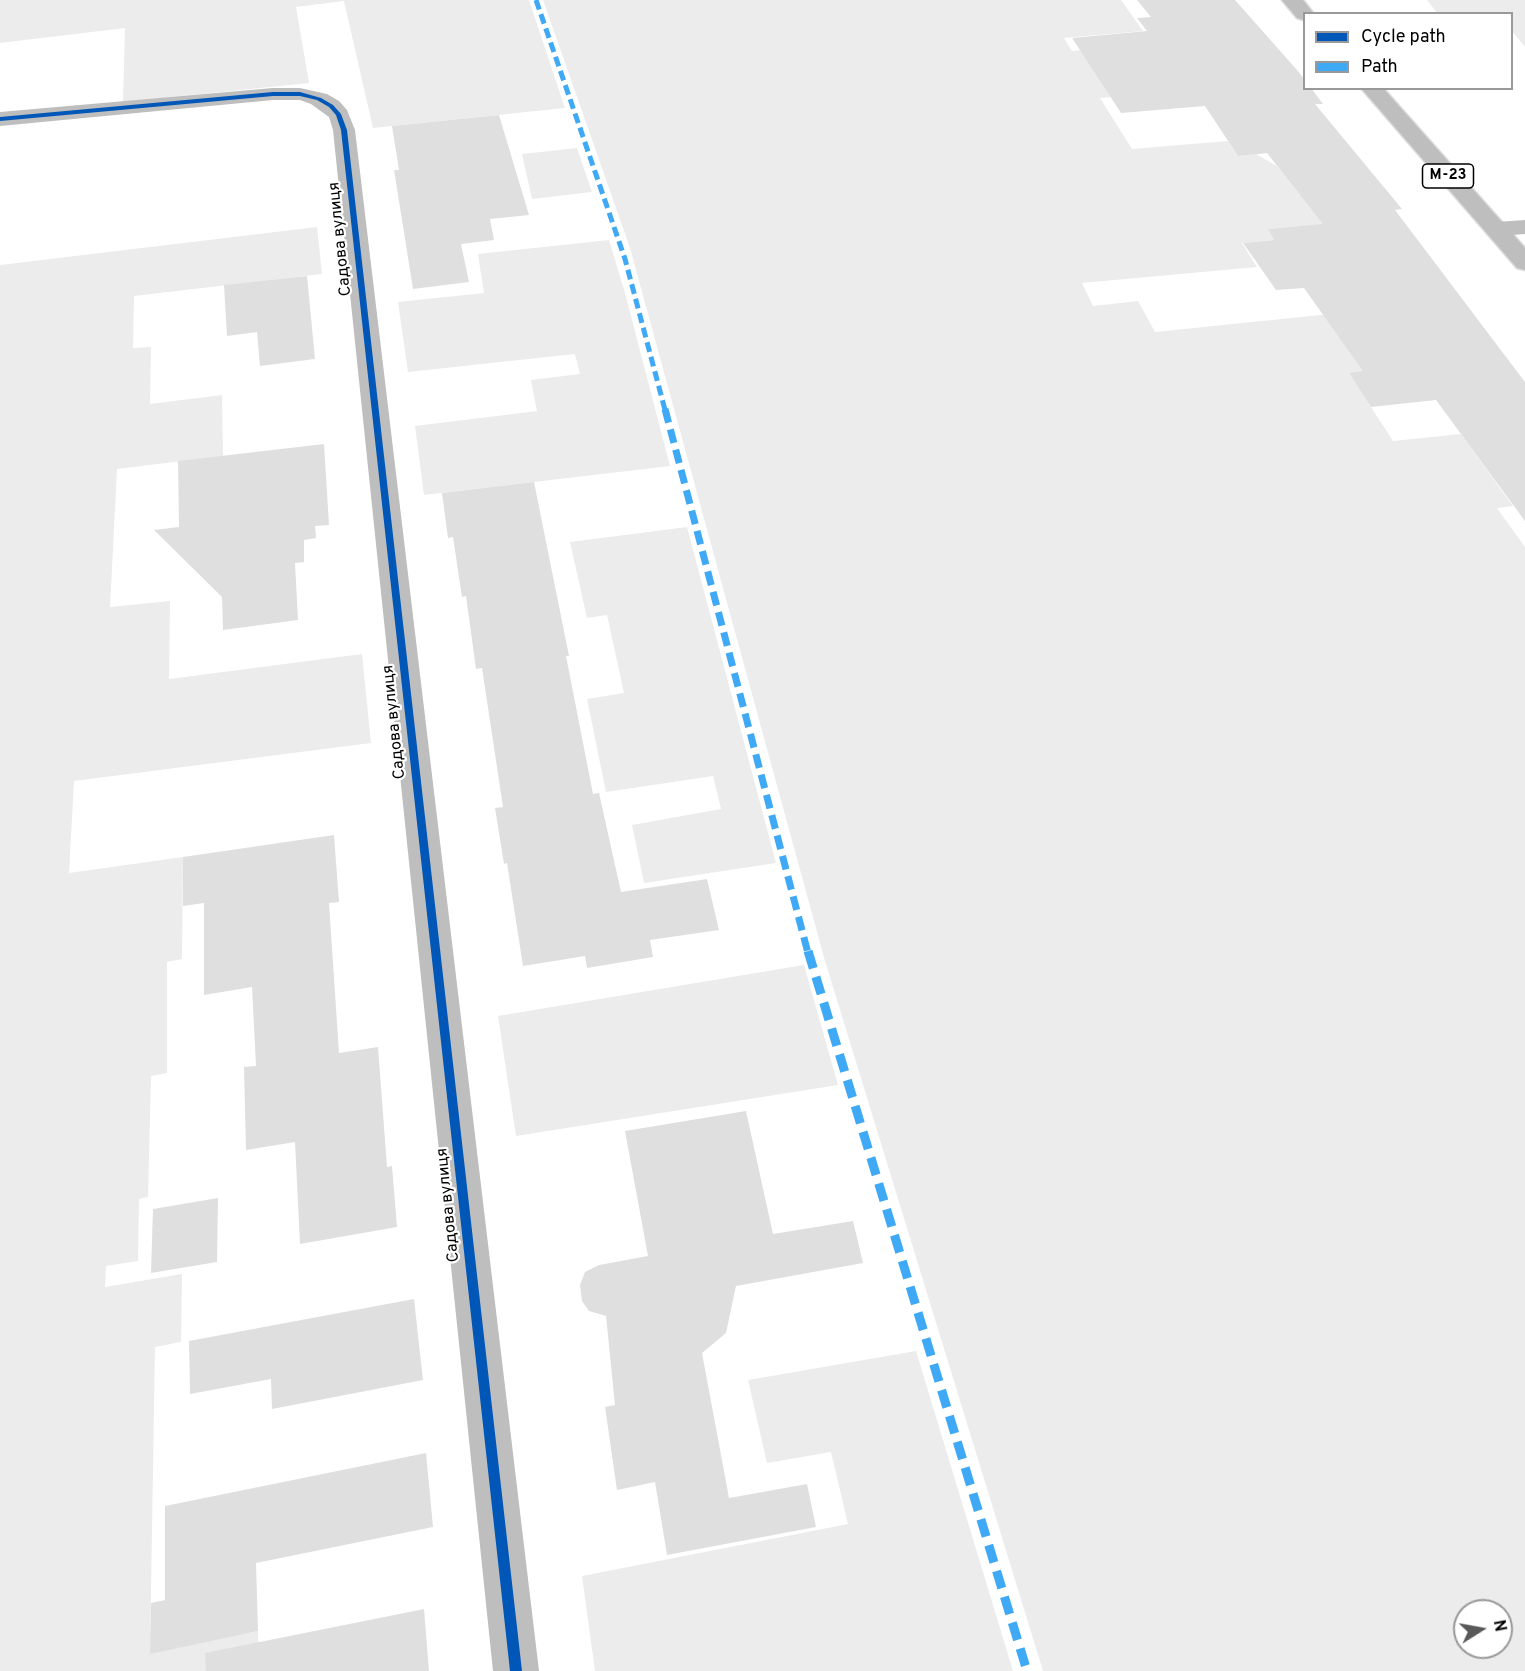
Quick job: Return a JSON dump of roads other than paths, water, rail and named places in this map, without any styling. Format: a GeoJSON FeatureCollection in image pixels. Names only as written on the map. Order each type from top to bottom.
{"type":"FeatureCollection","features":[{"type":"Feature","properties":{"kind":"main road"},"geometry":{"type":"LineString","coordinates":[[1292,0],[1303,12]]}},
{"type":"Feature","properties":{"kind":"main road","name":"М-23"},"geometry":{"type":"LineString","coordinates":[[1373,90],[1525,262]]}},
{"type":"Feature","properties":{"kind":"main road","name":"Садова вулиця"},"geometry":{"type":"LineString","coordinates":[[0,119],[273,94],[300,94],[319,99],[331,106],[339,115],[345,142],[516,1671]]}},
{"type":"Feature","properties":{"kind":"main road"},"geometry":{"type":"LineString","coordinates":[[1496,229],[1525,227]]}}]}
